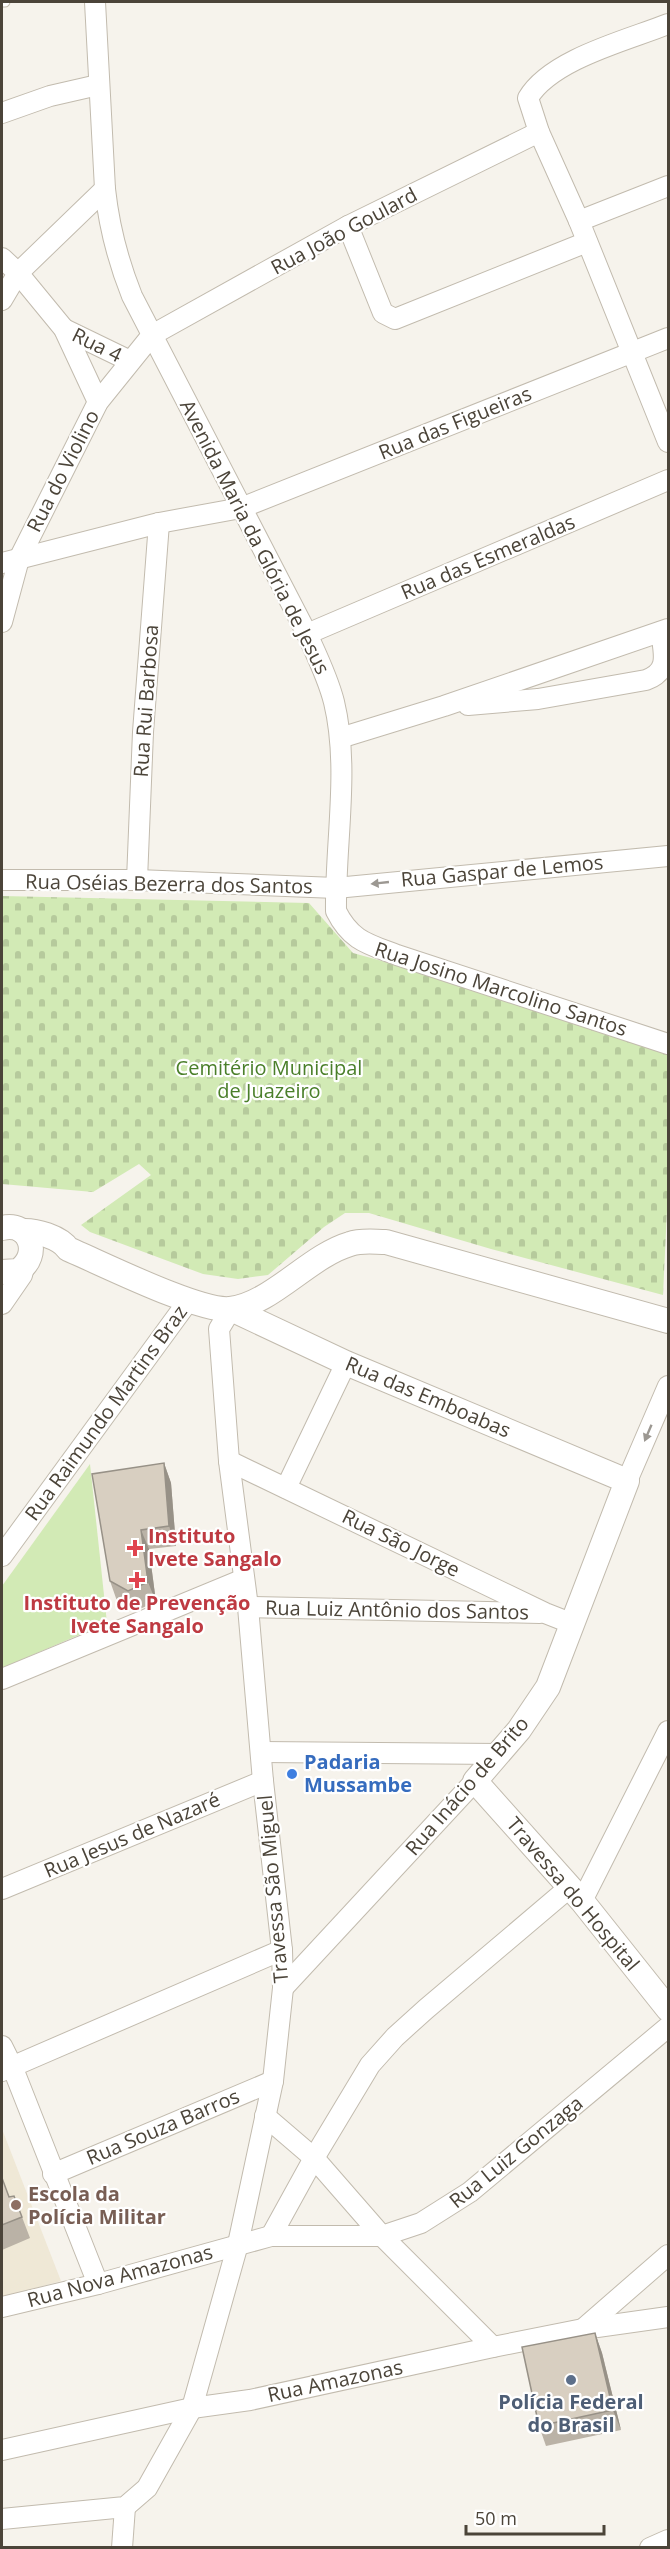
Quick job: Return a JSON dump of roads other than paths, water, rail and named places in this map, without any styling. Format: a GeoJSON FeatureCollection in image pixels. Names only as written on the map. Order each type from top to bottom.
{"type":"FeatureCollection","features":[{"type":"Feature","properties":{"kind":"street","name":"Avenida Maria da Glória de Jesus"},"geometry":{"type":"LineString","coordinates":[[95,2],[105,189],[108,218],[122,270],[132,296],[307,634],[324,670],[334,700],[340,738],[340,827],[336,888]]}},
{"type":"Feature","properties":{"kind":"street"},"geometry":{"type":"LineString","coordinates":[[669,24],[568,64],[538,86],[528,98],[539,132],[579,221],[669,442]]}},
{"type":"Feature","properties":{"kind":"street"},"geometry":{"type":"LineString","coordinates":[[2,113],[50,96],[98,86]]}},
{"type":"Feature","properties":{"kind":"street","name":"Rua João Goulard"},"geometry":{"type":"LineString","coordinates":[[152,335],[348,226],[539,132]]}},
{"type":"Feature","properties":{"kind":"street"},"geometry":{"type":"LineString","coordinates":[[579,221],[669,186]]}},
{"type":"Feature","properties":{"kind":"street"},"geometry":{"type":"LineString","coordinates":[[2,300],[18,273],[105,189]]}},
{"type":"Feature","properties":{"kind":"street"},"geometry":{"type":"LineString","coordinates":[[348,226],[383,313],[395,320],[587,242]]}},
{"type":"Feature","properties":{"kind":"street","name":"Rua 4"},"geometry":{"type":"LineString","coordinates":[[2,258],[18,273],[64,329],[98,402]]}},
{"type":"Feature","properties":{"kind":"street","name":"Rua 4"},"geometry":{"type":"LineString","coordinates":[[64,329],[130,361]]}},
{"type":"Feature","properties":{"kind":"street","name":"Rua do Violino"},"geometry":{"type":"LineString","coordinates":[[2,622],[10,561],[98,402],[152,335]]}},
{"type":"Feature","properties":{"kind":"street","name":"Rua das Figueiras"},"geometry":{"type":"LineString","coordinates":[[10,561],[159,523],[241,508],[669,338]]}},
{"type":"Feature","properties":{"kind":"street","name":"Rua das Esmeraldas"},"geometry":{"type":"LineString","coordinates":[[307,634],[669,480]]}},
{"type":"Feature","properties":{"kind":"street","name":"Rua Rui Barbosa"},"geometry":{"type":"LineString","coordinates":[[137,880],[143,732],[159,523]]}},
{"type":"Feature","properties":{"kind":"street"},"geometry":{"type":"LineString","coordinates":[[340,738],[444,706],[665,630],[663,669],[656,676],[646,680],[538,699],[444,706]]}},
{"type":"Feature","properties":{"kind":"street","name":"Rua Gaspar de Lemos"},"geometry":{"type":"LineString","coordinates":[[336,888],[669,856]]}},
{"type":"Feature","properties":{"kind":"street","name":"Rua Oséias Bezerra dos Santos"},"geometry":{"type":"LineString","coordinates":[[2,880],[137,880],[336,888]]}},
{"type":"Feature","properties":{"kind":"street","name":"Rua Josino Marcolino Santos"},"geometry":{"type":"LineString","coordinates":[[336,888],[336,911],[344,926],[359,941],[669,1044]]}},
{"type":"Feature","properties":{"kind":"street"},"geometry":{"type":"LineString","coordinates":[[8,1227],[31,1244],[18,1266]]}},
{"type":"Feature","properties":{"kind":"street","name":"Rua das Emboabas"},"geometry":{"type":"LineString","coordinates":[[8,1227],[33,1231],[65,1244],[68,1249],[189,1300],[217,1308],[231,1309],[346,1363],[627,1481]]}},
{"type":"Feature","properties":{"kind":"street"},"geometry":{"type":"LineString","coordinates":[[231,1309],[265,1294],[330,1253],[350,1244],[386,1242],[669,1321]]}},
{"type":"Feature","properties":{"kind":"street"},"geometry":{"type":"LineString","coordinates":[[18,1266],[62,1254],[68,1249]]}},
{"type":"Feature","properties":{"kind":"street"},"geometry":{"type":"LineString","coordinates":[[2,1304],[22,1275],[18,1266]]}},
{"type":"Feature","properties":{"kind":"street","name":"Rua Raimundo Martins Braz"},"geometry":{"type":"LineString","coordinates":[[2,1556],[189,1300]]}},
{"type":"Feature","properties":{"kind":"street","name":"Travessa São Miguel"},"geometry":{"type":"LineString","coordinates":[[125,2506],[147,2488],[192,2408],[238,2244],[273,2080],[284,1988],[248,1607],[229,1461],[219,1329],[231,1309]]}},
{"type":"Feature","properties":{"kind":"street"},"geometry":{"type":"LineString","coordinates":[[286,1488],[346,1363]]}},
{"type":"Feature","properties":{"kind":"street","name":"Rua Inácio de Brito"},"geometry":{"type":"LineString","coordinates":[[284,1988],[500,1754],[534,1710],[548,1687],[627,1481],[669,1386]]}},
{"type":"Feature","properties":{"kind":"street","name":"Rua São Jorge"},"geometry":{"type":"LineString","coordinates":[[229,1461],[545,1613],[573,1624]]}},
{"type":"Feature","properties":{"kind":"street"},"geometry":{"type":"LineString","coordinates":[[2,1679],[244,1580]]}},
{"type":"Feature","properties":{"kind":"street","name":"Rua Luiz Antônio dos Santos"},"geometry":{"type":"LineString","coordinates":[[248,1607],[545,1613]]}},
{"type":"Feature","properties":{"kind":"street"},"geometry":{"type":"LineString","coordinates":[[271,2236],[314,2158],[370,2065],[395,2037],[576,1894],[669,1731]]}},
{"type":"Feature","properties":{"kind":"street"},"geometry":{"type":"LineString","coordinates":[[261,1752],[500,1754]]}},
{"type":"Feature","properties":{"kind":"street","name":"Rua Jesus de Nazaré"},"geometry":{"type":"LineString","coordinates":[[2,1889],[263,1781]]}},
{"type":"Feature","properties":{"kind":"street","name":"Travessa do Hospital"},"geometry":{"type":"LineString","coordinates":[[475,1781],[576,1894],[669,2009]]}},
{"type":"Feature","properties":{"kind":"street"},"geometry":{"type":"LineString","coordinates":[[7,2069],[282,1950]]}},
{"type":"Feature","properties":{"kind":"street","name":"Rua Luiz Gonzaga"},"geometry":{"type":"LineString","coordinates":[[238,2244],[271,2236],[382,2236],[421,2223],[471,2192],[669,2027]]}},
{"type":"Feature","properties":{"kind":"street"},"geometry":{"type":"LineString","coordinates":[[2,2046],[7,2069],[98,2284]]}},
{"type":"Feature","properties":{"kind":"street","name":"Rua Souza Barros"},"geometry":{"type":"LineString","coordinates":[[53,2174],[273,2080]]}},
{"type":"Feature","properties":{"kind":"street"},"geometry":{"type":"LineString","coordinates":[[266,2116],[314,2158],[382,2236],[493,2347]]}},
{"type":"Feature","properties":{"kind":"street","name":"Rua Nova Amazonas"},"geometry":{"type":"LineString","coordinates":[[2,2307],[98,2284],[238,2244]]}},
{"type":"Feature","properties":{"kind":"street"},"geometry":{"type":"LineString","coordinates":[[583,2329],[669,2255]]}},
{"type":"Feature","properties":{"kind":"street","name":"Rua Amazonas"},"geometry":{"type":"LineString","coordinates":[[2,2450],[192,2408],[250,2400],[583,2329],[669,2317]]}},
{"type":"Feature","properties":{"kind":"street"},"geometry":{"type":"LineString","coordinates":[[2,2519],[125,2506],[122,2547]]}},
{"type":"Feature","properties":{"kind":"street"},"geometry":{"type":"LineString","coordinates":[[650,2547],[669,2540]]}},
{"type":"Feature","properties":{"kind":"place","name":"Instituto Ivete Sangalo"},"geometry":{"type":"Point","coordinates":[135,1548]}},
{"type":"Feature","properties":{"kind":"place","name":"Instituto de Prevenção Ivete Sangalo"},"geometry":{"type":"Point","coordinates":[137,1580]}},
{"type":"Feature","properties":{"kind":"place","name":"Padaria Mussambe"},"geometry":{"type":"Point","coordinates":[292,1774]}},
{"type":"Feature","properties":{"kind":"place","name":"Escola da Polícia Militar"},"geometry":{"type":"Point","coordinates":[16,2205]}},
{"type":"Feature","properties":{"kind":"place","name":"Polícia Federal do Brasil"},"geometry":{"type":"Point","coordinates":[571,2380]}},
{"type":"Feature","properties":{"kind":"park label","name":"Cemitério Municipal de Juazeiro"},"geometry":{"type":"Point","coordinates":[269,1080]}}]}
